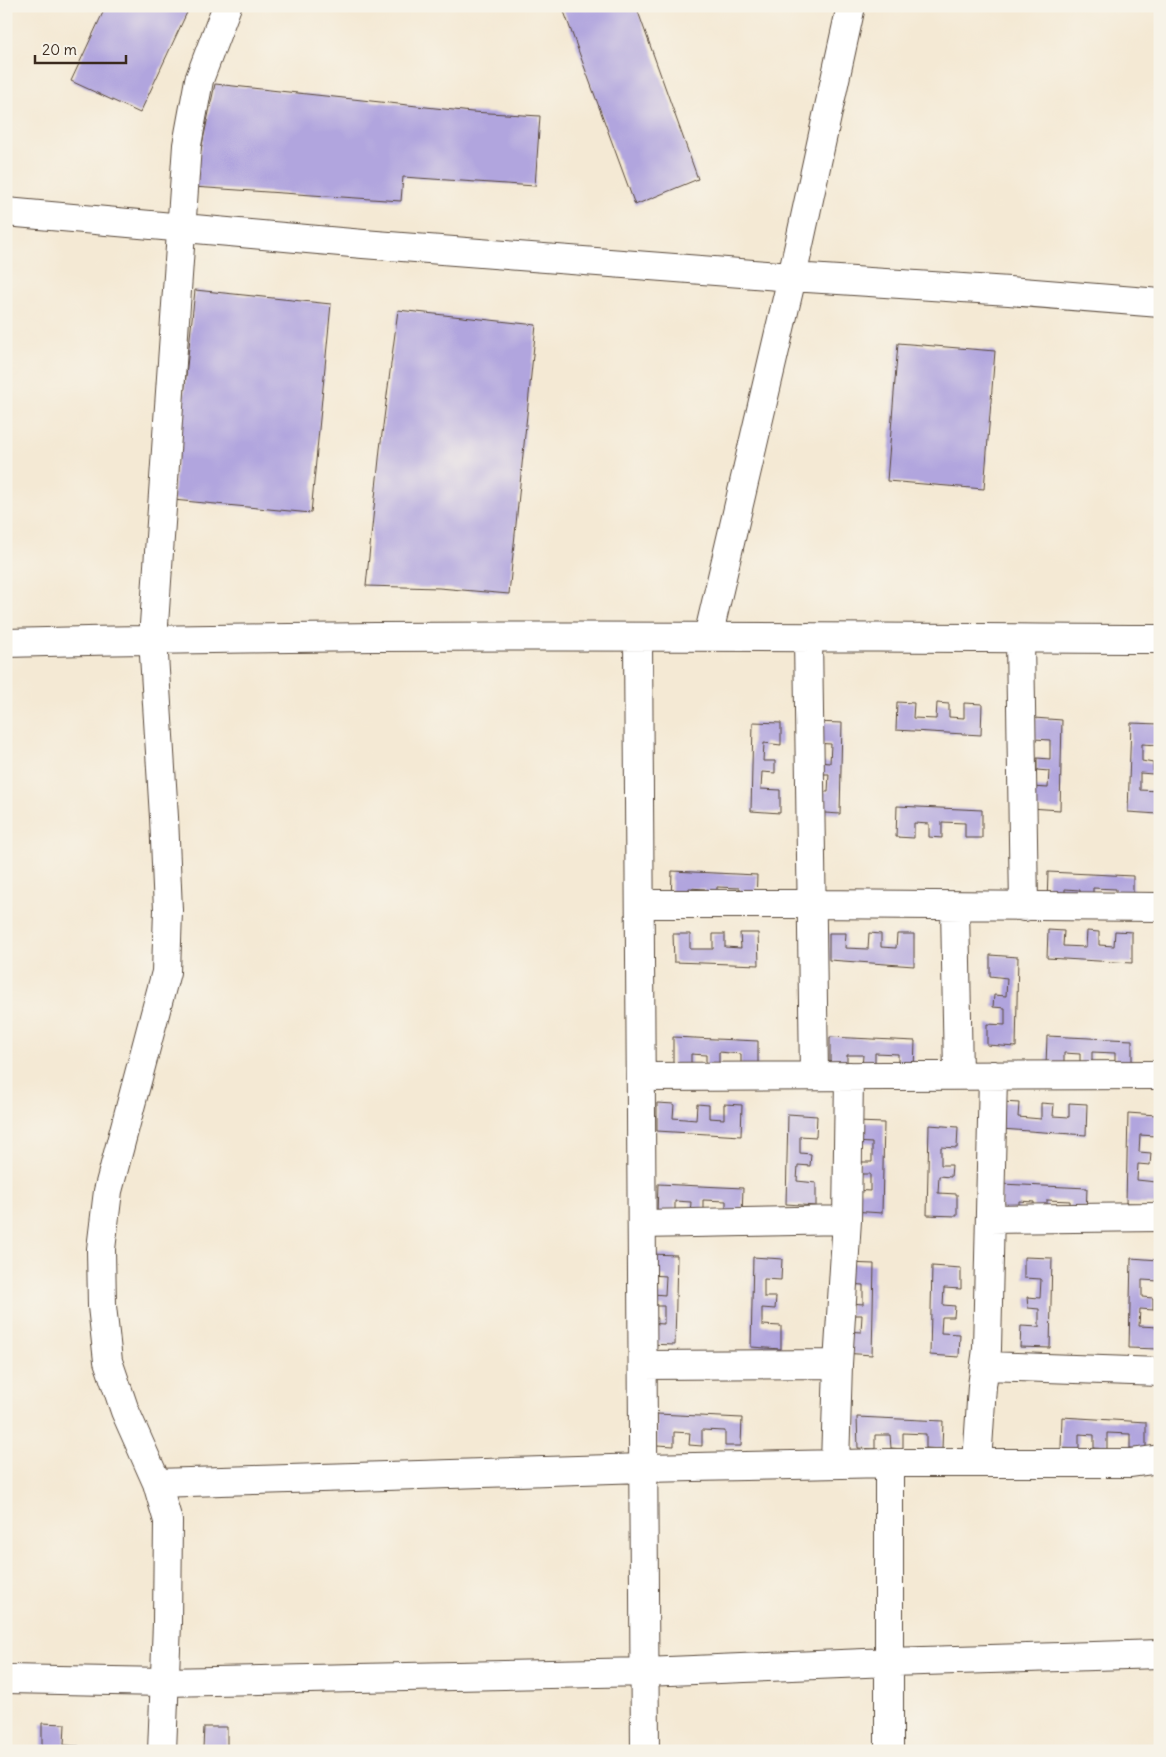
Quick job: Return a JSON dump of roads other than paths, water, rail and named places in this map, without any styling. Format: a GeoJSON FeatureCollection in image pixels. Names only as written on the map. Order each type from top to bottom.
{"type":"FeatureCollection","features":[{"type":"Feature","properties":{"kind":"street"},"geometry":{"type":"LineString","coordinates":[[162,1751],[167,1623],[168,1521],[157,1483],[125,1411],[108,1361],[102,1306],[101,1249],[108,1191],[166,972],[168,910],[153,639],[186,145],[199,80],[227,6]]}},
{"type":"Feature","properties":{"kind":"street"},"geometry":{"type":"LineString","coordinates":[[708,637],[792,277],[851,6]]}},
{"type":"Feature","properties":{"kind":"street"},"geometry":{"type":"LineString","coordinates":[[6,212],[363,244],[792,277],[1009,290],[1160,303]]}},
{"type":"Feature","properties":{"kind":"street"},"geometry":{"type":"LineString","coordinates":[[6,643],[382,636],[1160,639]]}},
{"type":"Feature","properties":{"kind":"street"},"geometry":{"type":"LineString","coordinates":[[638,636],[645,1751]]}},
{"type":"Feature","properties":{"kind":"street"},"geometry":{"type":"LineString","coordinates":[[808,637],[814,1076]]}},
{"type":"Feature","properties":{"kind":"street"},"geometry":{"type":"LineString","coordinates":[[1020,638],[1024,906]]}},
{"type":"Feature","properties":{"kind":"street"},"geometry":{"type":"LineString","coordinates":[[640,904],[1160,907]]}},
{"type":"Feature","properties":{"kind":"street"},"geometry":{"type":"LineString","coordinates":[[955,906],[958,1075]]}},
{"type":"Feature","properties":{"kind":"street"},"geometry":{"type":"LineString","coordinates":[[977,1463],[989,1312],[992,1075]]}},
{"type":"Feature","properties":{"kind":"street"},"geometry":{"type":"LineString","coordinates":[[641,1077],[1160,1075]]}},
{"type":"Feature","properties":{"kind":"street"},"geometry":{"type":"LineString","coordinates":[[834,1464],[847,1220],[849,1076]]}},
{"type":"Feature","properties":{"kind":"street"},"geometry":{"type":"LineString","coordinates":[[991,1219],[1160,1217]]}},
{"type":"Feature","properties":{"kind":"street"},"geometry":{"type":"LineString","coordinates":[[642,1224],[847,1220]]}},
{"type":"Feature","properties":{"kind":"street"},"geometry":{"type":"LineString","coordinates":[[643,1364],[838,1364]]}},
{"type":"Feature","properties":{"kind":"street"},"geometry":{"type":"LineString","coordinates":[[985,1366],[1160,1372]]}},
{"type":"Feature","properties":{"kind":"street"},"geometry":{"type":"LineString","coordinates":[[157,1483],[644,1468],[889,1463],[1131,1463],[1160,1459]]}},
{"type":"Feature","properties":{"kind":"street"},"geometry":{"type":"LineString","coordinates":[[889,1463],[889,1751]]}},
{"type":"Feature","properties":{"kind":"street"},"geometry":{"type":"LineString","coordinates":[[6,1680],[165,1682],[645,1672],[1160,1654]]}}]}
